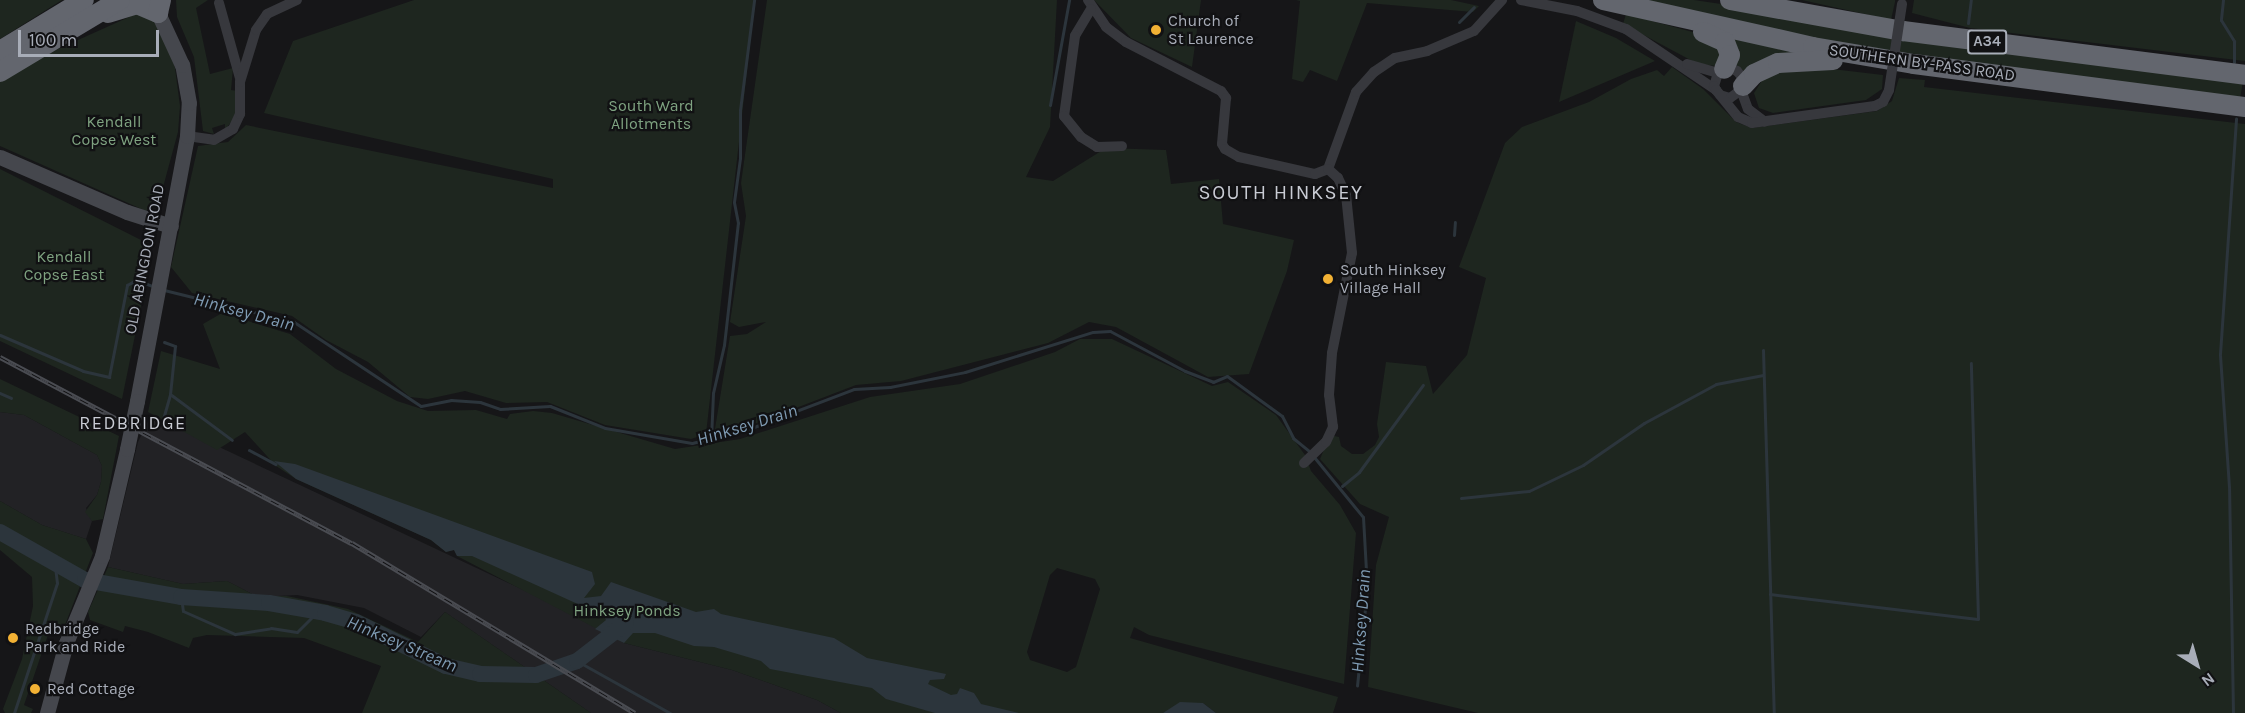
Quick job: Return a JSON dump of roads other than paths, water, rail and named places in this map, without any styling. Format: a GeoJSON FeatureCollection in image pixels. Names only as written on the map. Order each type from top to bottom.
{"type":"FeatureCollection","features":[{"type":"Feature","properties":{"kind":"highway"},"geometry":{"type":"LineString","coordinates":[[0,51],[84,0]]}},
{"type":"Feature","properties":{"kind":"highway"},"geometry":{"type":"LineString","coordinates":[[0,72],[120,0]]}},
{"type":"Feature","properties":{"kind":"highway","name":"SOUTHERN BY-PASS ROAD"},"geometry":{"type":"LineString","coordinates":[[1603,0],[1802,45],[1914,64],[2245,107]]}},
{"type":"Feature","properties":{"kind":"highway","name":"SOUTHERN BY-PASS ROAD"},"geometry":{"type":"LineString","coordinates":[[1730,0],[1915,32],[2245,75]]}},
{"type":"Feature","properties":{"kind":"highway"},"geometry":{"type":"LineString","coordinates":[[1769,0],[1787,11]]}},
{"type":"Feature","properties":{"kind":"highway"},"geometry":{"type":"LineString","coordinates":[[83,21],[137,4],[160,6]]}},
{"type":"Feature","properties":{"kind":"highway"},"geometry":{"type":"LineString","coordinates":[[1647,10],[1720,37],[1730,54],[1721,71]]}},
{"type":"Feature","properties":{"kind":"highway"},"geometry":{"type":"LineString","coordinates":[[1742,88],[1764,67],[1789,61],[1914,64]]}},
{"type":"Feature","properties":{"kind":"street"},"geometry":{"type":"LineString","coordinates":[[240,82],[256,30],[267,14],[297,0]]}},
{"type":"Feature","properties":{"kind":"street"},"geometry":{"type":"LineString","coordinates":[[1116,146],[1097,147],[1081,137],[1064,116],[1075,36],[1090,4],[1126,42],[1221,91],[1226,98],[1222,144],[1225,149],[1239,156],[1315,174],[1328,169],[1356,92],[1374,72],[1395,58],[1427,51],[1474,31],[1502,0]]}},
{"type":"Feature","properties":{"kind":"street"},"geometry":{"type":"LineString","coordinates":[[1521,0],[1600,18],[1675,59],[1718,93],[1744,122],[1765,122],[1875,106],[1889,90],[1902,2]]}},
{"type":"Feature","properties":{"kind":"street"},"geometry":{"type":"LineString","coordinates":[[187,136],[214,140],[234,129],[240,114],[240,82],[219,3]]}},
{"type":"Feature","properties":{"kind":"street","name":"OLD ABINGDON ROAD"},"geometry":{"type":"LineString","coordinates":[[47,713],[66,643],[99,563],[112,516],[187,136],[189,103],[182,65],[160,6]]}},
{"type":"Feature","properties":{"kind":"street"},"geometry":{"type":"LineString","coordinates":[[1675,59],[1740,74],[1748,109],[1765,122]]}},
{"type":"Feature","properties":{"kind":"street"},"geometry":{"type":"LineString","coordinates":[[1721,71],[1714,82],[1718,93],[1730,98],[1742,88]]}},
{"type":"Feature","properties":{"kind":"street"},"geometry":{"type":"LineString","coordinates":[[0,157],[127,213],[171,226]]}},
{"type":"Feature","properties":{"kind":"street"},"geometry":{"type":"LineString","coordinates":[[1310,458],[1333,427],[1329,395],[1332,352],[1352,253],[1346,195],[1338,178],[1328,169]]}},
{"type":"Feature","properties":{"kind":"waterway"},"geometry":{"type":"LineString","coordinates":[[711,439],[713,393],[724,345],[738,223],[734,202],[740,158],[740,110],[754,0]]}},
{"type":"Feature","properties":{"kind":"waterway"},"geometry":{"type":"LineString","coordinates":[[1050,105],[1069,0]]}},
{"type":"Feature","properties":{"kind":"waterway"},"geometry":{"type":"LineString","coordinates":[[1968,23],[1971,0]]}},
{"type":"Feature","properties":{"kind":"waterway"},"geometry":{"type":"LineString","coordinates":[[2223,0],[2221,20],[2234,41],[2234,62]]}},
{"type":"Feature","properties":{"kind":"waterway"},"geometry":{"type":"LineString","coordinates":[[1459,22],[1474,7]]}},
{"type":"Feature","properties":{"kind":"waterway"},"geometry":{"type":"LineString","coordinates":[[2233,713],[2229,487],[2220,354],[2236,119]]}},
{"type":"Feature","properties":{"kind":"waterway"},"geometry":{"type":"LineString","coordinates":[[1454,235],[1455,222]]}},
{"type":"Feature","properties":{"kind":"waterway","name":"Hinksey Drain"},"geometry":{"type":"LineString","coordinates":[[0,335],[83,371],[109,377],[127,285],[136,280],[155,287]]}},
{"type":"Feature","properties":{"kind":"waterway","name":"Hinksey Drain"},"geometry":{"type":"LineString","coordinates":[[164,290],[294,322],[421,406],[451,400],[480,402],[500,409],[550,406],[605,428],[692,443],[749,429],[854,389],[890,387],[965,372],[1093,332],[1110,331],[1185,371],[1213,382],[1227,376],[1282,416],[1293,438],[1310,452]]}},
{"type":"Feature","properties":{"kind":"waterway"},"geometry":{"type":"LineString","coordinates":[[164,342],[175,346],[170,394],[232,440]]}},
{"type":"Feature","properties":{"kind":"waterway"},"geometry":{"type":"LineString","coordinates":[[1763,350],[1774,713]]}},
{"type":"Feature","properties":{"kind":"waterway"},"geometry":{"type":"LineString","coordinates":[[1770,594],[1978,619],[1971,363]]}},
{"type":"Feature","properties":{"kind":"waterway"},"geometry":{"type":"LineString","coordinates":[[1461,498],[1529,491],[1583,465],[1644,423],[1716,384],[1763,375]]}},
{"type":"Feature","properties":{"kind":"waterway"},"geometry":{"type":"LineString","coordinates":[[1342,486],[1359,472],[1423,385]]}},
{"type":"Feature","properties":{"kind":"waterway"},"geometry":{"type":"LineString","coordinates":[[0,393],[11,398]]}},
{"type":"Feature","properties":{"kind":"waterway"},"geometry":{"type":"LineString","coordinates":[[163,419],[170,394]]}},
{"type":"Feature","properties":{"kind":"waterway"},"geometry":{"type":"LineString","coordinates":[[249,450],[275,464]]}},
{"type":"Feature","properties":{"kind":"waterway","name":"Hinksey Drain"},"geometry":{"type":"LineString","coordinates":[[1314,457],[1363,517],[1367,589],[1357,685]]}},
{"type":"Feature","properties":{"kind":"waterway","name":"Hinksey Stream"},"geometry":{"type":"LineString","coordinates":[[0,532],[85,580],[181,597],[269,603],[325,613],[356,622],[446,666],[480,674],[536,675],[577,661],[626,623]]}},
{"type":"Feature","properties":{"kind":"waterway"},"geometry":{"type":"LineString","coordinates":[[14,713],[57,583],[55,566]]}},
{"type":"Feature","properties":{"kind":"waterway"},"geometry":{"type":"LineString","coordinates":[[181,597],[183,611],[235,634],[271,628],[297,632],[317,612]]}},
{"type":"Feature","properties":{"kind":"waterway"},"geometry":{"type":"LineString","coordinates":[[577,661],[670,713]]}},
{"type":"Feature","properties":{"kind":"railway"},"geometry":{"type":"LineString","coordinates":[[0,357],[352,543],[635,713]]}},
{"type":"Feature","properties":{"kind":"place","name":"Church of St Laurence"},"geometry":{"type":"Point","coordinates":[1156,30]}},
{"type":"Feature","properties":{"kind":"place","name":"South Hinksey Village Hall"},"geometry":{"type":"Point","coordinates":[1328,279]}},
{"type":"Feature","properties":{"kind":"place","name":"Redbridge Park and Ride"},"geometry":{"type":"Point","coordinates":[13,638]}},
{"type":"Feature","properties":{"kind":"place","name":"Red Cottage"},"geometry":{"type":"Point","coordinates":[35,689]}},
{"type":"Feature","properties":{"kind":"district","name":"SOUTH HINKSEY"},"geometry":{"type":"Point","coordinates":[1281,192]}},
{"type":"Feature","properties":{"kind":"district","name":"REDBRIDGE"},"geometry":{"type":"Point","coordinates":[133,423]}},
{"type":"Feature","properties":{"kind":"park label","name":"South Ward Allotments"},"geometry":{"type":"Point","coordinates":[651,115]}},
{"type":"Feature","properties":{"kind":"park label","name":"Kendall Copse West"},"geometry":{"type":"Point","coordinates":[114,131]}},
{"type":"Feature","properties":{"kind":"park label","name":"Kendall Copse East"},"geometry":{"type":"Point","coordinates":[64,266]}},
{"type":"Feature","properties":{"kind":"park label","name":"Hinksey Ponds"},"geometry":{"type":"Point","coordinates":[627,611]}}]}
